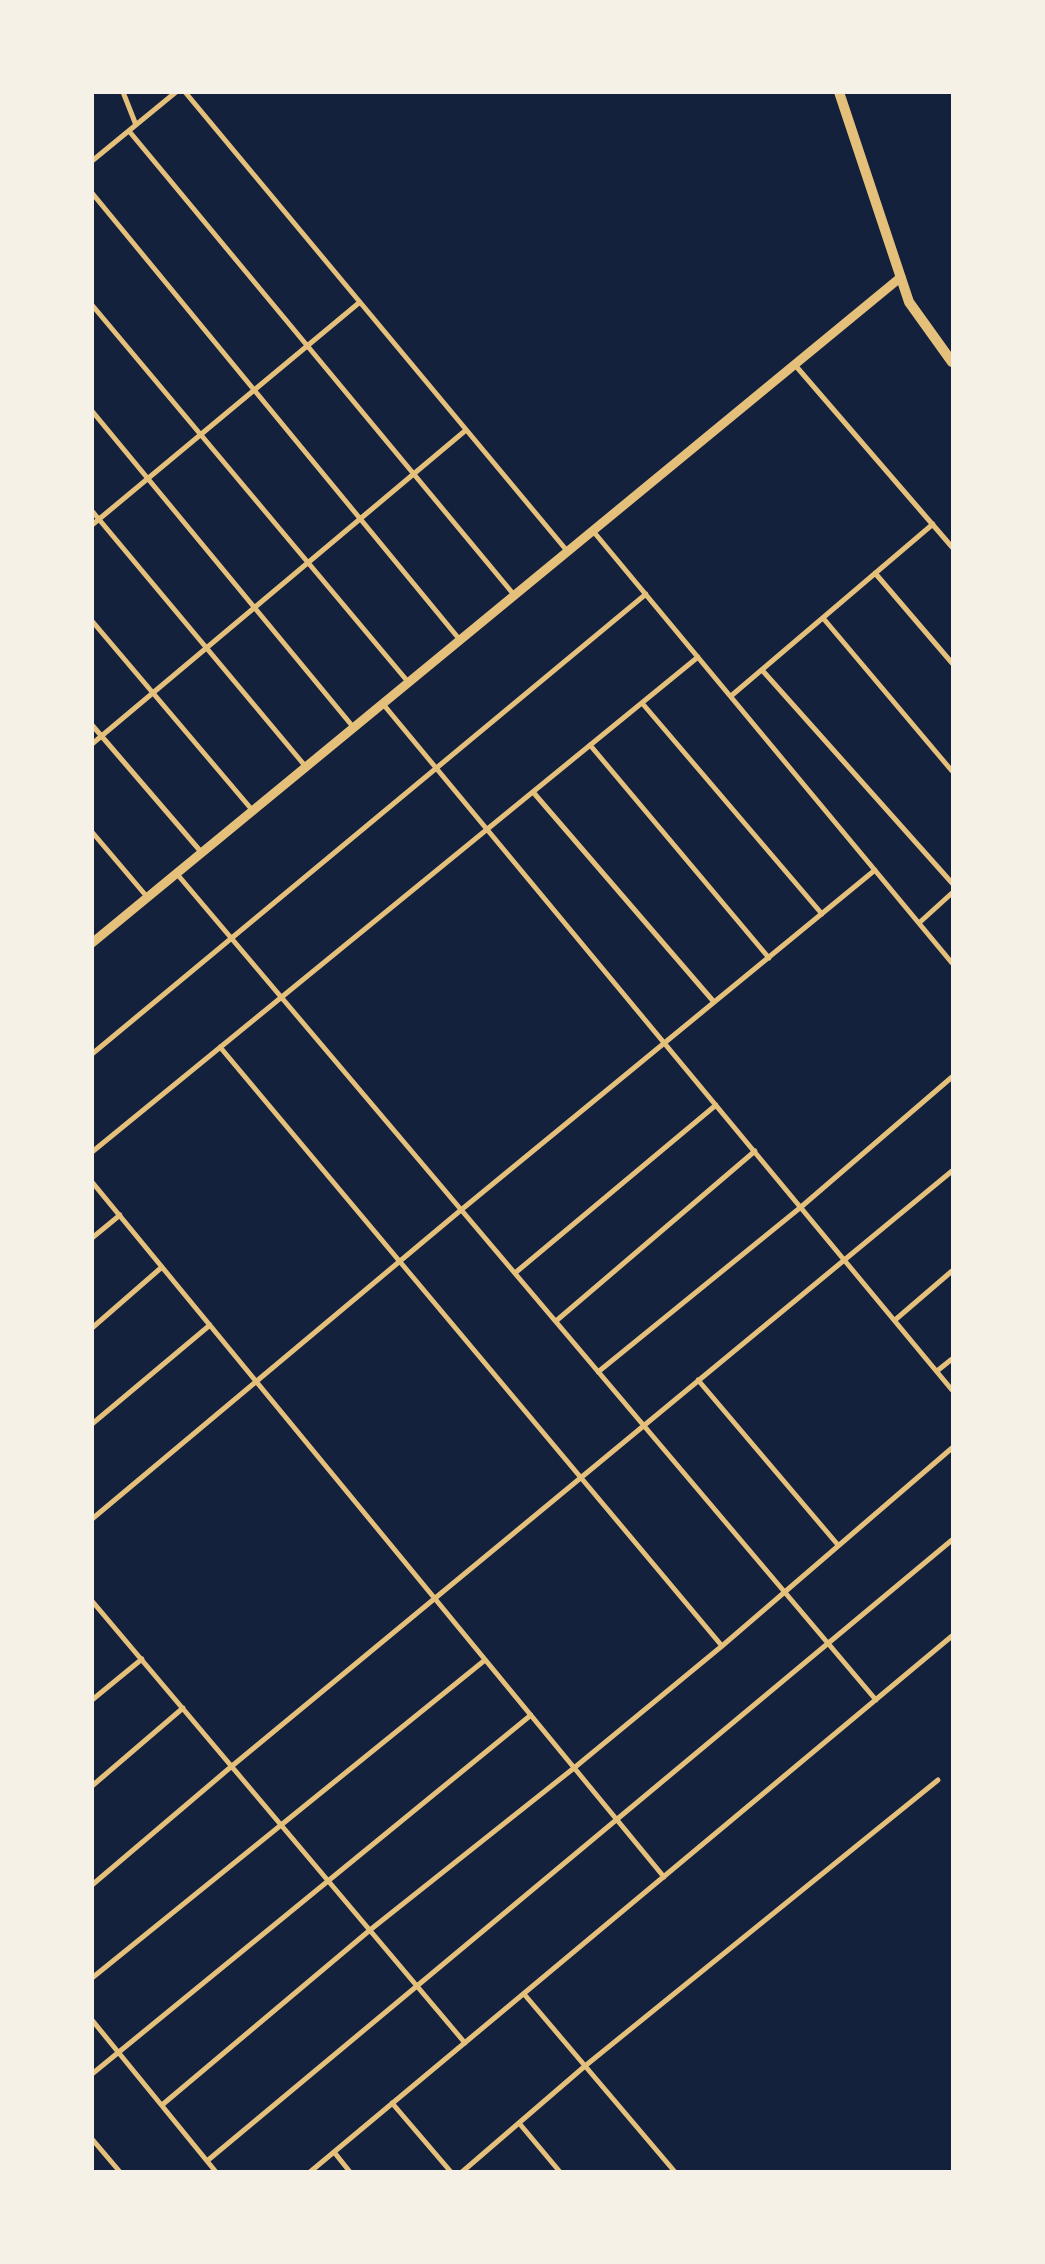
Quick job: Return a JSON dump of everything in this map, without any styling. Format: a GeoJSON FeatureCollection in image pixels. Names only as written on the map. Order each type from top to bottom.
{"type":"FeatureCollection","features":[{"type":"Feature","properties":{"kind":"main road"},"geometry":{"type":"LineString","coordinates":[[839,92],[909,302],[952,362]]}},
{"type":"Feature","properties":{"kind":"street"},"geometry":{"type":"LineString","coordinates":[[123,92],[136,125]]}},
{"type":"Feature","properties":{"kind":"street"},"geometry":{"type":"LineString","coordinates":[[92,160],[176,92]]}},
{"type":"Feature","properties":{"kind":"street"},"geometry":{"type":"LineString","coordinates":[[185,92],[568,552]]}},
{"type":"Feature","properties":{"kind":"street"},"geometry":{"type":"LineString","coordinates":[[128,131],[514,596]]}},
{"type":"Feature","properties":{"kind":"street"},"geometry":{"type":"LineString","coordinates":[[92,194],[460,640]]}},
{"type":"Feature","properties":{"kind":"street"},"geometry":{"type":"LineString","coordinates":[[93,941],[148,898],[901,277]]}},
{"type":"Feature","properties":{"kind":"street"},"geometry":{"type":"LineString","coordinates":[[92,525],[360,302]]}},
{"type":"Feature","properties":{"kind":"street"},"geometry":{"type":"LineString","coordinates":[[92,305],[409,682]]}},
{"type":"Feature","properties":{"kind":"street"},"geometry":{"type":"LineString","coordinates":[[795,365],[952,547]]}},
{"type":"Feature","properties":{"kind":"street"},"geometry":{"type":"LineString","coordinates":[[92,411],[354,728]]}},
{"type":"Feature","properties":{"kind":"street"},"geometry":{"type":"LineString","coordinates":[[92,744],[466,430]]}},
{"type":"Feature","properties":{"kind":"street"},"geometry":{"type":"LineString","coordinates":[[92,512],[306,767]]}},
{"type":"Feature","properties":{"kind":"street"},"geometry":{"type":"LineString","coordinates":[[730,696],[933,524]]}},
{"type":"Feature","properties":{"kind":"street"},"geometry":{"type":"LineString","coordinates":[[593,531],[952,963]]}},
{"type":"Feature","properties":{"kind":"street"},"geometry":{"type":"LineString","coordinates":[[875,573],[952,663]]}},
{"type":"Feature","properties":{"kind":"street"},"geometry":{"type":"LineString","coordinates":[[92,1054],[438,769],[646,594]]}},
{"type":"Feature","properties":{"kind":"street"},"geometry":{"type":"LineString","coordinates":[[823,618],[952,771]]}},
{"type":"Feature","properties":{"kind":"street"},"geometry":{"type":"LineString","coordinates":[[92,621],[253,811]]}},
{"type":"Feature","properties":{"kind":"street"},"geometry":{"type":"LineString","coordinates":[[92,1152],[698,657]]}},
{"type":"Feature","properties":{"kind":"street"},"geometry":{"type":"LineString","coordinates":[[762,670],[952,883]]}},
{"type":"Feature","properties":{"kind":"street"},"geometry":{"type":"LineString","coordinates":[[642,703],[822,914]]}},
{"type":"Feature","properties":{"kind":"street"},"geometry":{"type":"LineString","coordinates":[[383,704],[952,1390]]}},
{"type":"Feature","properties":{"kind":"street"},"geometry":{"type":"LineString","coordinates":[[92,725],[202,853]]}},
{"type":"Feature","properties":{"kind":"street"},"geometry":{"type":"LineString","coordinates":[[590,745],[769,958]]}},
{"type":"Feature","properties":{"kind":"street"},"geometry":{"type":"LineString","coordinates":[[533,792],[714,1002]]}},
{"type":"Feature","properties":{"kind":"street"},"geometry":{"type":"LineString","coordinates":[[92,832],[148,898]]}},
{"type":"Feature","properties":{"kind":"street"},"geometry":{"type":"LineString","coordinates":[[92,1519],[461,1210],[875,870]]}},
{"type":"Feature","properties":{"kind":"street"},"geometry":{"type":"LineString","coordinates":[[177,874],[876,1700]]}},
{"type":"Feature","properties":{"kind":"street"},"geometry":{"type":"LineString","coordinates":[[918,923],[952,893]]}},
{"type":"Feature","properties":{"kind":"street"},"geometry":{"type":"LineString","coordinates":[[220,1046],[722,1646]]}},
{"type":"Feature","properties":{"kind":"street"},"geometry":{"type":"LineString","coordinates":[[598,1372],[800,1207],[952,1077]]}},
{"type":"Feature","properties":{"kind":"street"},"geometry":{"type":"LineString","coordinates":[[515,1274],[716,1105]]}},
{"type":"Feature","properties":{"kind":"street"},"geometry":{"type":"LineString","coordinates":[[556,1321],[755,1151]]}},
{"type":"Feature","properties":{"kind":"street"},"geometry":{"type":"LineString","coordinates":[[92,1885],[434,1598],[952,1171]]}},
{"type":"Feature","properties":{"kind":"street"},"geometry":{"type":"LineString","coordinates":[[92,1182],[664,1877]]}},
{"type":"Feature","properties":{"kind":"street"},"geometry":{"type":"LineString","coordinates":[[92,1238],[120,1215]]}},
{"type":"Feature","properties":{"kind":"street"},"geometry":{"type":"LineString","coordinates":[[92,1328],[162,1267]]}},
{"type":"Feature","properties":{"kind":"street"},"geometry":{"type":"LineString","coordinates":[[895,1320],[952,1271]]}},
{"type":"Feature","properties":{"kind":"street"},"geometry":{"type":"LineString","coordinates":[[92,1424],[210,1325]]}},
{"type":"Feature","properties":{"kind":"street"},"geometry":{"type":"LineString","coordinates":[[938,1371],[952,1359]]}},
{"type":"Feature","properties":{"kind":"street"},"geometry":{"type":"LineString","coordinates":[[698,1380],[838,1545]]}},
{"type":"Feature","properties":{"kind":"street"},"geometry":{"type":"LineString","coordinates":[[162,2105],[370,1930],[574,1768],[722,1646],[952,1448]]}},
{"type":"Feature","properties":{"kind":"street"},"geometry":{"type":"LineString","coordinates":[[207,2161],[952,1540]]}},
{"type":"Feature","properties":{"kind":"street"},"geometry":{"type":"LineString","coordinates":[[94,1605],[142,1659],[465,2042]]}},
{"type":"Feature","properties":{"kind":"street"},"geometry":{"type":"LineString","coordinates":[[310,2172],[952,1636]]}},
{"type":"Feature","properties":{"kind":"street"},"geometry":{"type":"LineString","coordinates":[[92,1700],[142,1659]]}},
{"type":"Feature","properties":{"kind":"street"},"geometry":{"type":"LineString","coordinates":[[92,1978],[485,1660]]}},
{"type":"Feature","properties":{"kind":"street"},"geometry":{"type":"LineString","coordinates":[[92,1786],[183,1708]]}},
{"type":"Feature","properties":{"kind":"street"},"geometry":{"type":"LineString","coordinates":[[92,2074],[531,1715]]}},
{"type":"Feature","properties":{"kind":"street"},"geometry":{"type":"LineString","coordinates":[[462,2172],[585,2066],[938,1780]]}},
{"type":"Feature","properties":{"kind":"street"},"geometry":{"type":"LineString","coordinates":[[524,1994],[675,2172]]}},
{"type":"Feature","properties":{"kind":"street"},"geometry":{"type":"LineString","coordinates":[[92,2020],[216,2172]]}},
{"type":"Feature","properties":{"kind":"street"},"geometry":{"type":"LineString","coordinates":[[392,2103],[452,2172]]}},
{"type":"Feature","properties":{"kind":"street"},"geometry":{"type":"LineString","coordinates":[[519,2123],[560,2172]]}},
{"type":"Feature","properties":{"kind":"street"},"geometry":{"type":"LineString","coordinates":[[92,2139],[120,2172]]}},
{"type":"Feature","properties":{"kind":"street"},"geometry":{"type":"LineString","coordinates":[[334,2152],[350,2172]]}}]}
